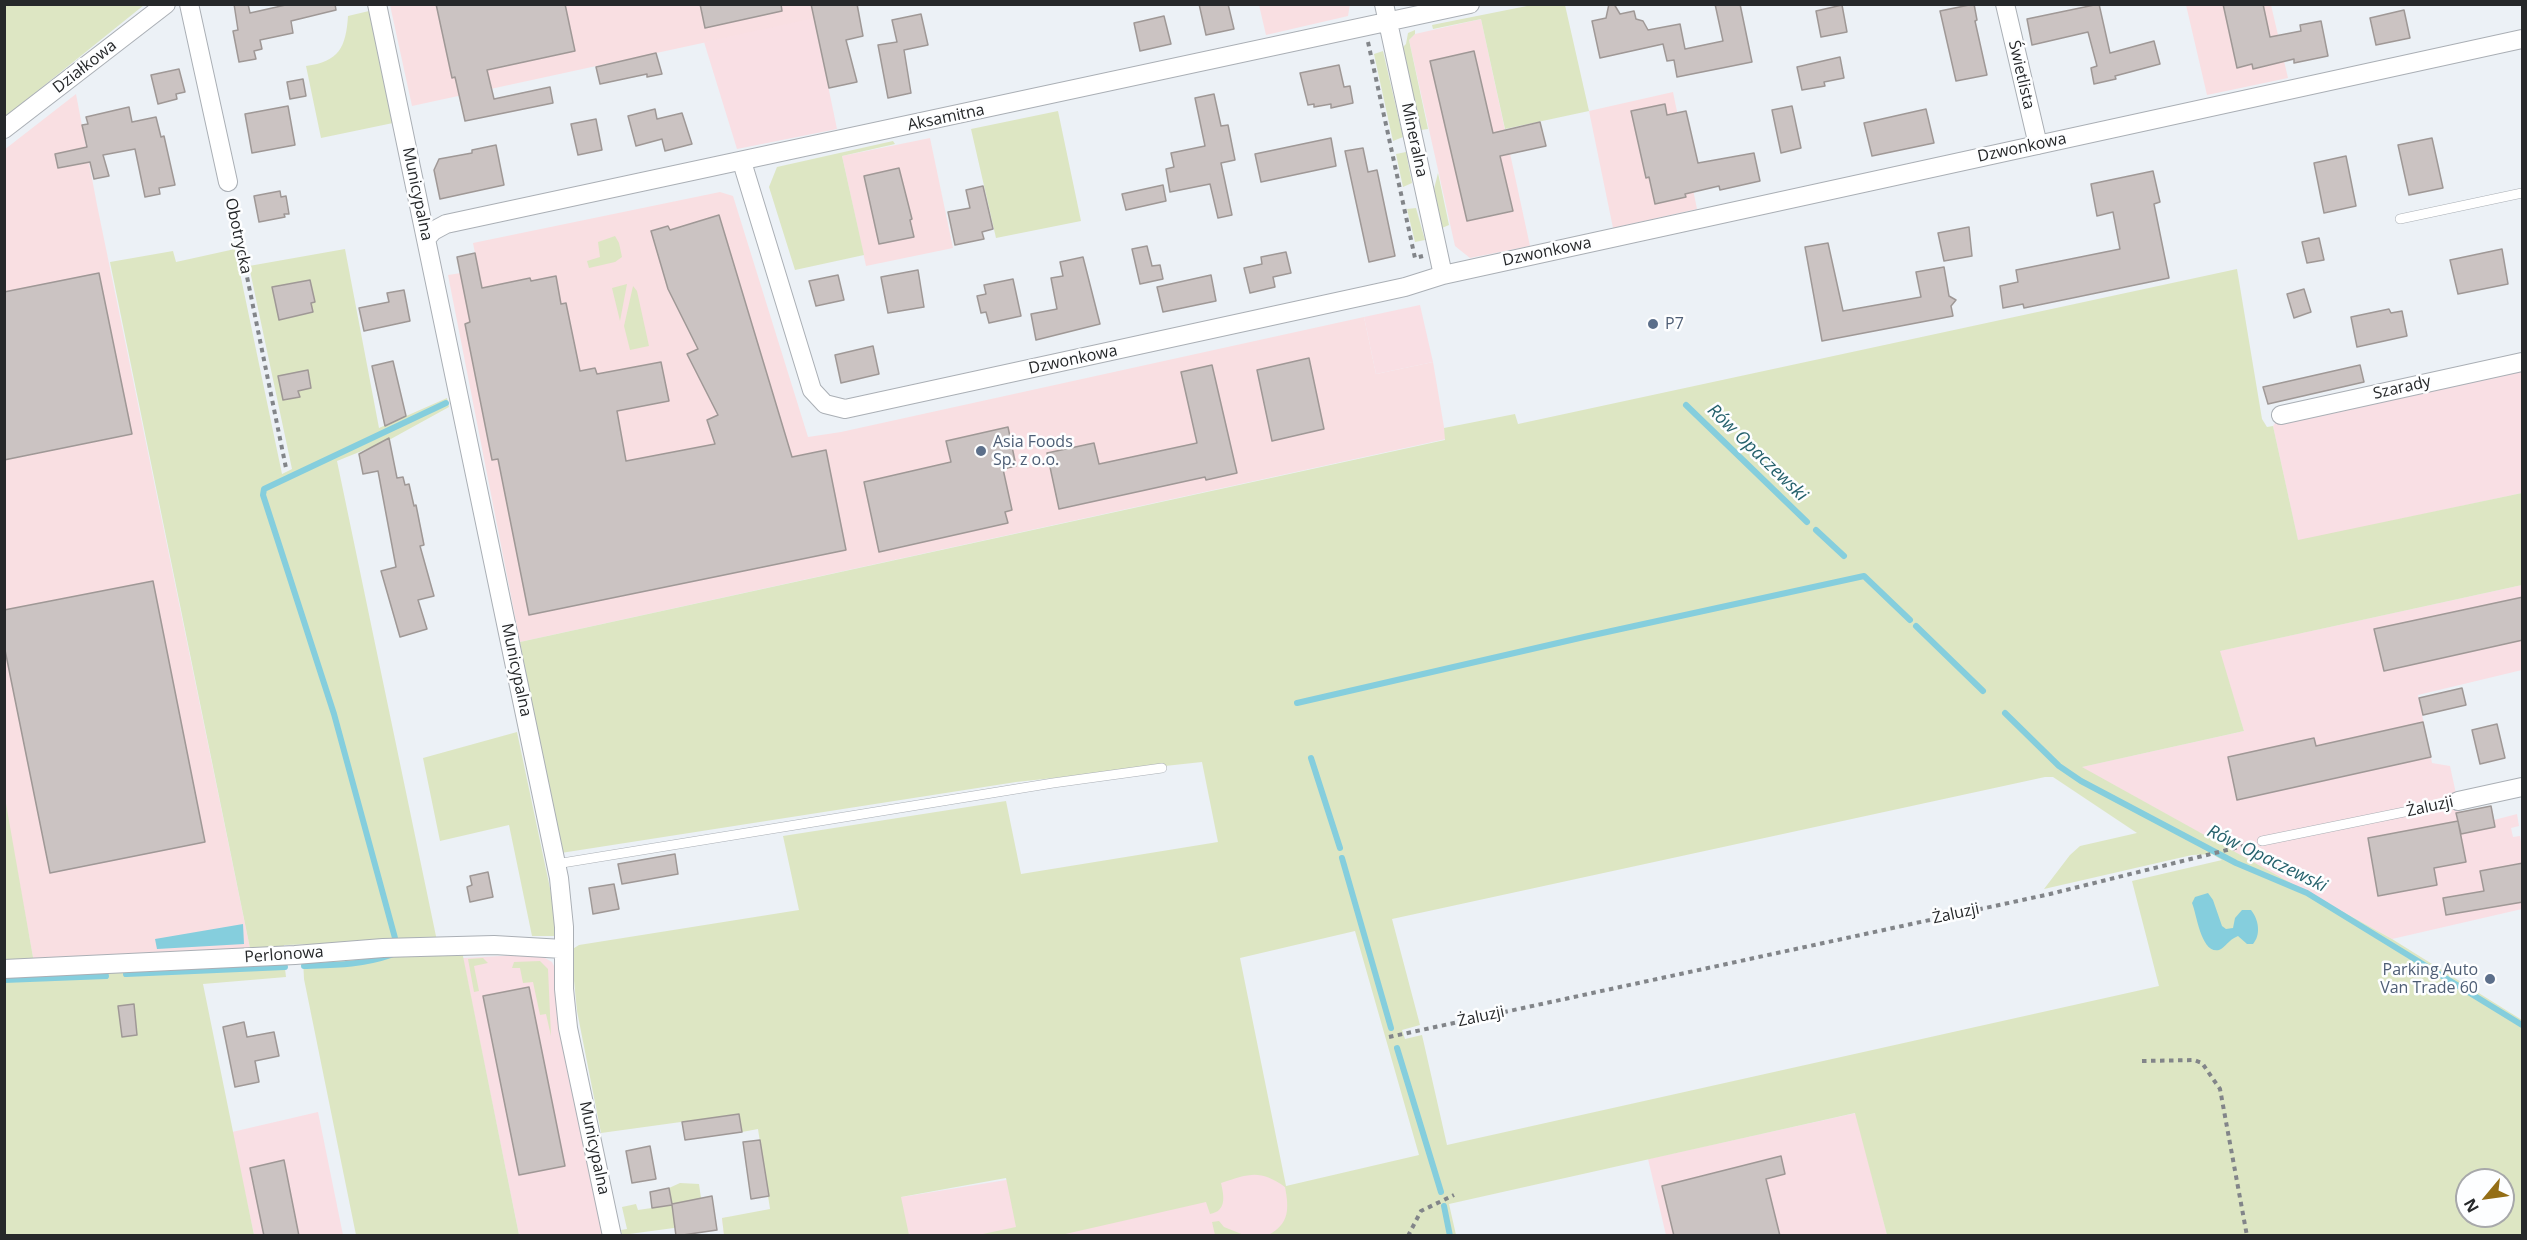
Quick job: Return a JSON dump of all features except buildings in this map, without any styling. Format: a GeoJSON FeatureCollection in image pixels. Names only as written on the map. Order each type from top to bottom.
{"type":"FeatureCollection","features":[{"type":"Feature","properties":{"kind":"street","name":"Działkowa"},"geometry":{"type":"LineString","coordinates":[[4,129],[166,4]]}},
{"type":"Feature","properties":{"kind":"street","name":"Obotrycka"},"geometry":{"type":"LineString","coordinates":[[189,4],[228,182]]}},
{"type":"Feature","properties":{"kind":"street","name":"Municypalna"},"geometry":{"type":"LineString","coordinates":[[377,4],[556,864],[564,927],[564,989],[568,1028],[612,1236]]}},
{"type":"Feature","properties":{"kind":"street","name":"Aksamitna"},"geometry":{"type":"LineString","coordinates":[[426,239],[433,231],[446,224],[742,162],[1386,13],[1470,4]]}},
{"type":"Feature","properties":{"kind":"street","name":"Świetlista"},"geometry":{"type":"LineString","coordinates":[[2005,4],[2038,145]]}},
{"type":"Feature","properties":{"kind":"street","name":"Mineralna"},"geometry":{"type":"LineString","coordinates":[[1386,13],[1443,275]]}},
{"type":"Feature","properties":{"kind":"street","name":"Dzwonkowa"},"geometry":{"type":"LineString","coordinates":[[742,162],[812,390],[822,402],[838,409],[1405,287],[1443,275],[2523,39]]}},
{"type":"Feature","properties":{"kind":"street","name":"Szarady"},"geometry":{"type":"LineString","coordinates":[[2281,415],[2523,362]]}},
{"type":"Feature","properties":{"kind":"street","name":"Żaluzji"},"geometry":{"type":"LineString","coordinates":[[2458,801],[2523,787]]}},
{"type":"Feature","properties":{"kind":"street","name":"Perlonowa"},"geometry":{"type":"LineString","coordinates":[[4,969],[295,955],[383,948],[494,945],[563,949]]}},
{"type":"Feature","properties":{"kind":"lane"},"geometry":{"type":"LineString","coordinates":[[2400,219],[2523,193]]}},
{"type":"Feature","properties":{"kind":"lane"},"geometry":{"type":"LineString","coordinates":[[556,864],[1053,783],[1162,768]]}},
{"type":"Feature","properties":{"kind":"lane","name":"Żaluzji"},"geometry":{"type":"LineString","coordinates":[[2262,841],[2458,801]]}},
{"type":"Feature","properties":{"kind":"path"},"geometry":{"type":"LineString","coordinates":[[1367,37],[1415,258]]}},
{"type":"Feature","properties":{"kind":"path","name":"Obotrycka"},"geometry":{"type":"LineString","coordinates":[[228,182],[286,468]]}},
{"type":"Feature","properties":{"kind":"path","name":"Żaluzji"},"geometry":{"type":"LineString","coordinates":[[1389,1037],[2050,894],[2262,841]]}},
{"type":"Feature","properties":{"kind":"path"},"geometry":{"type":"LineString","coordinates":[[2142,1061],[2194,1060],[2202,1063],[2220,1089],[2247,1236]]}},
{"type":"Feature","properties":{"kind":"path"},"geometry":{"type":"LineString","coordinates":[[1408,1236],[1421,1211],[1454,1196]]}},
{"type":"Feature","properties":{"kind":"shaded area"},"geometry":{"type":"Polygon","coordinates":[[[861,4],[857,8],[827,16],[412,106],[390,5],[861,4]]]}},
{"type":"Feature","properties":{"kind":"shaded area"},"geometry":{"type":"Polygon","coordinates":[[[1350,4],[1348,16],[1266,35],[1259,5],[1350,4]]]}},
{"type":"Feature","properties":{"kind":"shaded area"},"geometry":{"type":"Polygon","coordinates":[[[2186,5],[2271,5],[2288,78],[2207,95],[2186,5]]]}},
{"type":"Feature","properties":{"kind":"shaded area"},"geometry":{"type":"Polygon","coordinates":[[[814,18],[837,129],[737,149],[704,42],[814,18]]]}},
{"type":"Feature","properties":{"kind":"shaded area"},"geometry":{"type":"Polygon","coordinates":[[[1481,19],[1530,246],[1470,258],[1455,246],[1409,40],[1415,34],[1481,19]]]}},
{"type":"Feature","properties":{"kind":"shaded area"},"geometry":{"type":"Polygon","coordinates":[[[1673,92],[1697,209],[1613,228],[1589,111],[1673,92]]]}},
{"type":"Feature","properties":{"kind":"shaded area"},"geometry":{"type":"Polygon","coordinates":[[[76,94],[251,953],[34,963],[4,798],[4,150],[76,94]]]}},
{"type":"Feature","properties":{"kind":"shaded area"},"geometry":{"type":"Polygon","coordinates":[[[930,138],[953,248],[866,266],[842,156],[930,138]]]}},
{"type":"Feature","properties":{"kind":"shaded area"},"geometry":{"type":"Polygon","coordinates":[[[720,192],[733,196],[808,437],[841,432],[1364,317],[1376,374],[1433,362],[1446,439],[520,642],[448,275],[461,273],[475,253],[473,243],[720,192]]]}},
{"type":"Feature","properties":{"kind":"shaded area"},"geometry":{"type":"Polygon","coordinates":[[[1420,305],[1433,362],[1376,374],[1364,317],[1420,305]]]}},
{"type":"Feature","properties":{"kind":"shaded area"},"geometry":{"type":"Polygon","coordinates":[[[2522,368],[2522,493],[2298,541],[2273,426],[2276,422],[2522,368]]]}},
{"type":"Feature","properties":{"kind":"shaded area"},"geometry":{"type":"Polygon","coordinates":[[[2522,585],[2522,670],[2418,695],[2432,763],[2450,766],[2460,812],[2491,806],[2494,820],[2517,814],[2519,826],[2511,828],[2513,837],[2520,836],[2522,848],[2522,909],[2392,939],[2081,767],[2244,731],[2219,651],[2522,585]]]}},
{"type":"Feature","properties":{"kind":"shaded area"},"geometry":{"type":"Polygon","coordinates":[[[538,954],[552,962],[555,968],[557,1018],[606,1235],[519,1235],[463,958],[538,954]]]}},
{"type":"Feature","properties":{"kind":"shaded area"},"geometry":{"type":"Polygon","coordinates":[[[318,1112],[343,1235],[254,1235],[232,1132],[318,1112]]]}},
{"type":"Feature","properties":{"kind":"shaded area"},"geometry":{"type":"Polygon","coordinates":[[[1856,1113],[1887,1235],[1666,1235],[1648,1159],[1856,1113]]]}},
{"type":"Feature","properties":{"kind":"shaded area"},"geometry":{"type":"Polygon","coordinates":[[[1275,1136],[1295,1235],[724,1236],[722,1218],[908,1196],[1275,1136]]]}},
{"type":"Feature","properties":{"kind":"green space"},"geometry":{"type":"Polygon","coordinates":[[[5,4],[144,4],[144,5],[5,117],[5,4]]]}},
{"type":"Feature","properties":{"kind":"green space"},"geometry":{"type":"Polygon","coordinates":[[[1532,5],[1565,5],[1589,111],[1505,129],[1481,19],[1433,29],[1432,25],[1532,5]]]}},
{"type":"Feature","properties":{"kind":"green space"},"geometry":{"type":"Polygon","coordinates":[[[369,11],[393,123],[321,138],[306,66],[333,57],[343,44],[348,16],[369,11]]]}},
{"type":"Feature","properties":{"kind":"green space"},"geometry":{"type":"Polygon","coordinates":[[[1415,30],[1415,34],[1409,40],[1428,129],[1421,130],[1403,47],[1406,44],[1408,33],[1415,30]]]}},
{"type":"Feature","properties":{"kind":"green space"},"geometry":{"type":"Polygon","coordinates":[[[1383,51],[1403,137],[1393,141],[1374,54],[1383,51]]]}},
{"type":"Feature","properties":{"kind":"green space"},"geometry":{"type":"Polygon","coordinates":[[[1058,111],[1081,221],[996,238],[971,129],[1058,111]]]}},
{"type":"Feature","properties":{"kind":"green space"},"geometry":{"type":"Polygon","coordinates":[[[893,141],[895,144],[842,156],[864,255],[795,270],[769,187],[777,167],[893,141]]]}},
{"type":"Feature","properties":{"kind":"green space"},"geometry":{"type":"Polygon","coordinates":[[[1406,152],[1412,183],[1403,187],[1396,154],[1406,152]]]}},
{"type":"Feature","properties":{"kind":"green space"},"geometry":{"type":"Polygon","coordinates":[[[1438,173],[1449,225],[1442,228],[1434,189],[1438,173]]]}},
{"type":"Feature","properties":{"kind":"green space"},"geometry":{"type":"Polygon","coordinates":[[[1416,208],[1425,240],[1415,242],[1407,209],[1416,208]]]}},
{"type":"Feature","properties":{"kind":"green space"},"geometry":{"type":"Polygon","coordinates":[[[615,236],[622,257],[615,262],[589,268],[587,261],[600,257],[598,242],[615,236]]]}},
{"type":"Feature","properties":{"kind":"green space"},"geometry":{"type":"Polygon","coordinates":[[[235,249],[282,474],[292,469],[249,266],[345,249],[379,428],[447,398],[449,407],[389,440],[337,461],[437,941],[319,948],[317,944],[284,945],[283,950],[251,953],[110,262],[173,251],[176,262],[235,249]]]}},
{"type":"Feature","properties":{"kind":"green space"},"geometry":{"type":"Polygon","coordinates":[[[2237,269],[2262,419],[2267,427],[2273,426],[2298,540],[2522,493],[2522,585],[2220,651],[2244,731],[2082,767],[2392,939],[2522,1020],[2522,1235],[1887,1235],[1855,1113],[1449,1204],[1456,1235],[1268,1235],[1284,1221],[1287,1209],[1285,1187],[1261,1175],[1254,1175],[1221,1183],[1222,1206],[1210,1214],[1206,1202],[1061,1235],[978,1235],[1016,1227],[1006,1178],[901,1197],[909,1235],[724,1235],[722,1218],[770,1209],[758,1129],[742,1132],[739,1114],[601,1133],[577,1011],[571,950],[579,945],[799,910],[783,836],[1006,801],[1021,874],[1218,842],[1202,762],[1016,782],[561,853],[520,642],[1445,440],[1444,428],[1515,414],[1518,424],[2237,269]],[[2053,777],[1392,919],[1420,1025],[1402,1030],[1405,1039],[1422,1035],[1447,1145],[2159,986],[2132,881],[2222,860],[2212,854],[2192,855],[2044,889],[2070,855],[2080,846],[2137,833],[2053,777]],[[1355,931],[1240,958],[1286,1186],[1419,1155],[1355,931]]]}},
{"type":"Feature","properties":{"kind":"green space"},"geometry":{"type":"Polygon","coordinates":[[[627,284],[620,321],[612,288],[627,284]]]}},
{"type":"Feature","properties":{"kind":"green space"},"geometry":{"type":"Polygon","coordinates":[[[633,286],[637,291],[649,346],[630,350],[624,326],[633,286]]]}},
{"type":"Feature","properties":{"kind":"green space"},"geometry":{"type":"Polygon","coordinates":[[[517,732],[558,926],[555,936],[532,936],[509,825],[440,841],[423,758],[517,732]]]}},
{"type":"Feature","properties":{"kind":"green space"},"geometry":{"type":"Polygon","coordinates":[[[5,798],[34,963],[5,964],[5,798]]]}},
{"type":"Feature","properties":{"kind":"green space"},"geometry":{"type":"Polygon","coordinates":[[[462,951],[519,1235],[356,1235],[304,979],[303,959],[462,951]]]}},
{"type":"Feature","properties":{"kind":"green space"},"geometry":{"type":"Polygon","coordinates":[[[483,958],[488,963],[474,966],[479,991],[474,992],[468,959],[483,958]]]}},
{"type":"Feature","properties":{"kind":"green space"},"geometry":{"type":"Polygon","coordinates":[[[284,960],[286,977],[203,984],[254,1235],[5,1235],[4,974],[284,960]]]}},
{"type":"Feature","properties":{"kind":"green space"},"geometry":{"type":"Polygon","coordinates":[[[540,961],[548,969],[551,1036],[546,1014],[540,1015],[533,982],[523,983],[520,968],[512,968],[514,962],[540,961]]]}},
{"type":"Feature","properties":{"kind":"green space"},"geometry":{"type":"Polygon","coordinates":[[[680,1183],[699,1184],[701,1198],[692,1200],[696,1225],[622,1235],[621,1230],[627,1229],[622,1207],[636,1204],[638,1210],[672,1205],[669,1188],[680,1183]]]}},
{"type":"Feature","properties":{"kind":"green space"},"geometry":{"type":"Polygon","coordinates":[[[1219,1221],[1224,1227],[1244,1235],[1215,1235],[1212,1222],[1219,1221]]]}},
{"type":"Feature","properties":{"kind":"water"},"geometry":{"type":"Polygon","coordinates":[[[2208,893],[2213,900],[2222,926],[2226,929],[2233,928],[2235,918],[2242,910],[2251,910],[2258,927],[2253,944],[2247,944],[2238,936],[2219,950],[2213,950],[2208,946],[2201,933],[2192,903],[2195,897],[2208,893]]]}},
{"type":"Feature","properties":{"kind":"water"},"geometry":{"type":"Polygon","coordinates":[[[243,924],[244,944],[157,949],[155,939],[243,924]]]}},
{"type":"Feature","properties":{"kind":"waterway"},"geometry":{"type":"LineString","coordinates":[[395,938],[334,714],[263,495],[264,489],[446,403]]}},
{"type":"Feature","properties":{"kind":"waterway","name":"Rów Opaczewski"},"geometry":{"type":"LineString","coordinates":[[1686,405],[1807,522]]}},
{"type":"Feature","properties":{"kind":"waterway","name":"Rów Opaczewski"},"geometry":{"type":"LineString","coordinates":[[1816,530],[1844,556]]}},
{"type":"Feature","properties":{"kind":"waterway"},"geometry":{"type":"LineString","coordinates":[[1297,703],[1864,576],[1910,620]]}},
{"type":"Feature","properties":{"kind":"waterway","name":"Rów Opaczewski"},"geometry":{"type":"LineString","coordinates":[[1916,626],[1983,691]]}},
{"type":"Feature","properties":{"kind":"waterway","name":"Rów Opaczewski"},"geometry":{"type":"LineString","coordinates":[[2005,713],[2059,766],[2081,781],[2236,863],[2307,893],[2522,1025]]}},
{"type":"Feature","properties":{"kind":"waterway"},"geometry":{"type":"LineString","coordinates":[[1311,758],[1340,848]]}},
{"type":"Feature","properties":{"kind":"waterway"},"geometry":{"type":"LineString","coordinates":[[1342,858],[1391,1028]]}},
{"type":"Feature","properties":{"kind":"waterway"},"geometry":{"type":"LineString","coordinates":[[304,966],[359,963],[391,955]]}},
{"type":"Feature","properties":{"kind":"waterway"},"geometry":{"type":"LineString","coordinates":[[126,974],[285,967]]}},
{"type":"Feature","properties":{"kind":"waterway"},"geometry":{"type":"LineString","coordinates":[[4,980],[106,976]]}},
{"type":"Feature","properties":{"kind":"waterway"},"geometry":{"type":"LineString","coordinates":[[1397,1048],[1441,1192]]}},
{"type":"Feature","properties":{"kind":"waterway"},"geometry":{"type":"LineString","coordinates":[[1444,1206],[1450,1236]]}},
{"type":"Feature","properties":{"kind":"place","name":"P7"},"geometry":{"type":"Point","coordinates":[1653,324]}},
{"type":"Feature","properties":{"kind":"place","name":"Asia Foods Sp. z o.o."},"geometry":{"type":"Point","coordinates":[981,451]}},
{"type":"Feature","properties":{"kind":"place","name":"Parking Auto Van Trade 60"},"geometry":{"type":"Point","coordinates":[2490,979]}}]}
